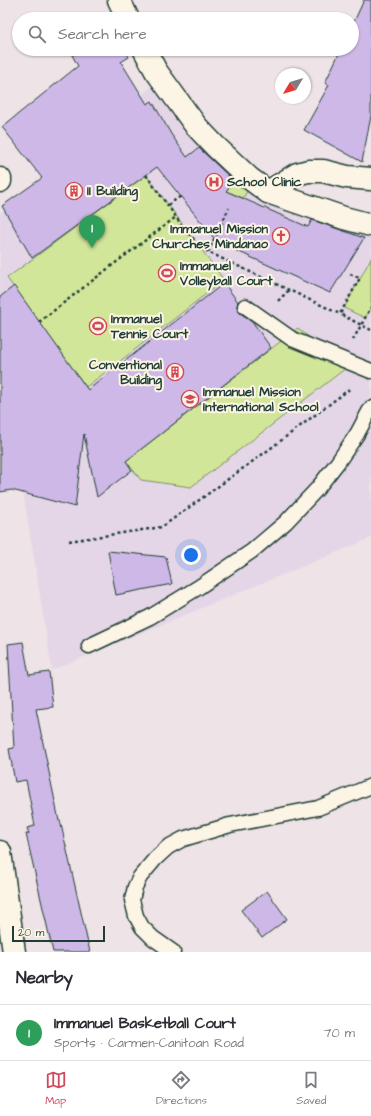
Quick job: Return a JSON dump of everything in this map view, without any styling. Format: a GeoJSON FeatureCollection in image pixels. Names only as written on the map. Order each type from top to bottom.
{"type":"FeatureCollection","features":[{"type":"Feature","properties":{"kind":"main road"},"geometry":{"type":"LineString","coordinates":[[119,0],[125,12]]}},
{"type":"Feature","properties":{"kind":"main road"},"geometry":{"type":"LineString","coordinates":[[148,56],[156,71],[196,126],[249,178],[268,192],[344,218],[371,225]]}},
{"type":"Feature","properties":{"kind":"main road"},"geometry":{"type":"LineString","coordinates":[[268,192],[297,174],[308,171],[323,171],[347,177],[371,179]]}},
{"type":"Feature","properties":{"kind":"main road"},"geometry":{"type":"LineString","coordinates":[[0,852],[14,952]]}},
{"type":"Feature","properties":{"kind":"lane"},"geometry":{"type":"LineString","coordinates":[[245,306],[292,338],[366,369]]}},
{"type":"Feature","properties":{"kind":"lane"},"geometry":{"type":"LineString","coordinates":[[89,646],[150,617],[199,587],[252,550],[281,527],[317,489],[334,468],[357,434],[371,408]]}},
{"type":"Feature","properties":{"kind":"lane"},"geometry":{"type":"LineString","coordinates":[[173,952],[153,938],[142,927],[136,916],[132,900],[135,887],[140,877],[155,859],[168,847],[183,839],[230,825],[318,808],[371,786]]}},
{"type":"Feature","properties":{"kind":"path"},"geometry":{"type":"LineString","coordinates":[[146,175],[182,226],[197,243],[208,252],[371,330]]}},
{"type":"Feature","properties":{"kind":"path"},"geometry":{"type":"LineString","coordinates":[[168,206],[181,196]]}},
{"type":"Feature","properties":{"kind":"path"},"geometry":{"type":"LineString","coordinates":[[208,252],[229,208]]}},
{"type":"Feature","properties":{"kind":"path"},"geometry":{"type":"LineString","coordinates":[[39,322],[176,217]]}},
{"type":"Feature","properties":{"kind":"path"},"geometry":{"type":"LineString","coordinates":[[340,314],[360,278],[350,274]]}},
{"type":"Feature","properties":{"kind":"path"},"geometry":{"type":"LineString","coordinates":[[343,360],[371,307]]}},
{"type":"Feature","properties":{"kind":"path"},"geometry":{"type":"LineString","coordinates":[[69,541],[162,527],[351,388],[357,373],[366,369]]}},
{"type":"Feature","properties":{"kind":"shaded area","name":"Immanuel Mission International School"},"geometry":{"type":"Polygon","coordinates":[[[156,83],[274,192],[371,233],[371,538],[52,670],[0,347],[0,213],[100,128],[156,83]]]}},
{"type":"Feature","properties":{"kind":"green space"},"geometry":{"type":"Polygon","coordinates":[[[240,173],[254,180],[243,198],[226,191],[240,173]]]}},
{"type":"Feature","properties":{"kind":"green space"},"geometry":{"type":"Polygon","coordinates":[[[146,175],[224,280],[86,387],[7,278],[146,175]]]}},
{"type":"Feature","properties":{"kind":"green space"},"geometry":{"type":"Polygon","coordinates":[[[371,258],[371,307],[365,318],[344,308],[371,258]]]}},
{"type":"Feature","properties":{"kind":"green space"},"geometry":{"type":"Polygon","coordinates":[[[298,328],[346,368],[191,487],[141,480],[126,461],[298,328]]]}},
{"type":"Feature","properties":{"kind":"building"},"geometry":{"type":"Polygon","coordinates":[[[364,0],[371,0],[371,116],[362,162],[304,130],[329,85],[325,83],[338,56],[359,56],[358,12],[364,0]]]}},
{"type":"Feature","properties":{"kind":"building"},"geometry":{"type":"Polygon","coordinates":[[[73,56],[128,56],[121,62],[147,104],[152,101],[171,134],[187,157],[199,148],[234,181],[226,191],[308,227],[312,220],[364,238],[330,293],[217,242],[157,167],[32,258],[2,206],[42,178],[2,127],[78,66],[73,56]]]}},
{"type":"Feature","properties":{"kind":"building"},"geometry":{"type":"Polygon","coordinates":[[[224,283],[238,302],[237,306],[240,313],[252,321],[271,348],[126,461],[132,470],[97,497],[84,434],[75,507],[12,490],[0,492],[0,297],[14,286],[88,390],[224,283]]]}},
{"type":"Feature","properties":{"kind":"building"},"geometry":{"type":"Polygon","coordinates":[[[108,551],[166,557],[172,584],[116,595],[108,551]]]}},
{"type":"Feature","properties":{"kind":"building"},"geometry":{"type":"Polygon","coordinates":[[[23,642],[29,675],[49,672],[53,707],[36,709],[59,821],[60,820],[90,952],[53,952],[26,834],[29,834],[27,828],[35,826],[26,780],[15,782],[9,749],[14,748],[8,644],[23,642]]]}},
{"type":"Feature","properties":{"kind":"building"},"geometry":{"type":"Polygon","coordinates":[[[267,891],[287,919],[262,938],[241,910],[267,891]]]}},
{"type":"Feature","properties":{"kind":"place","name":"School Clinic"},"geometry":{"type":"Point","coordinates":[214,182]}},
{"type":"Feature","properties":{"kind":"place","name":"II Building"},"geometry":{"type":"Point","coordinates":[74,191]}},
{"type":"Feature","properties":{"kind":"place","name":"Immanuel Mission Churches Mindanao"},"geometry":{"type":"Point","coordinates":[281,236]}},
{"type":"Feature","properties":{"kind":"place","name":"Immanuel Basketball Court"},"geometry":{"type":"Point","coordinates":[92,248]}},
{"type":"Feature","properties":{"kind":"place","name":"Immanuel Volleyball Court"},"geometry":{"type":"Point","coordinates":[167,273]}},
{"type":"Feature","properties":{"kind":"place","name":"Immanuel Tennis Court"},"geometry":{"type":"Point","coordinates":[98,326]}},
{"type":"Feature","properties":{"kind":"place","name":"Conventional Building"},"geometry":{"type":"Point","coordinates":[175,372]}},
{"type":"Feature","properties":{"kind":"place","name":"Immanuel Mission International School"},"geometry":{"type":"Point","coordinates":[190,399]}}]}
